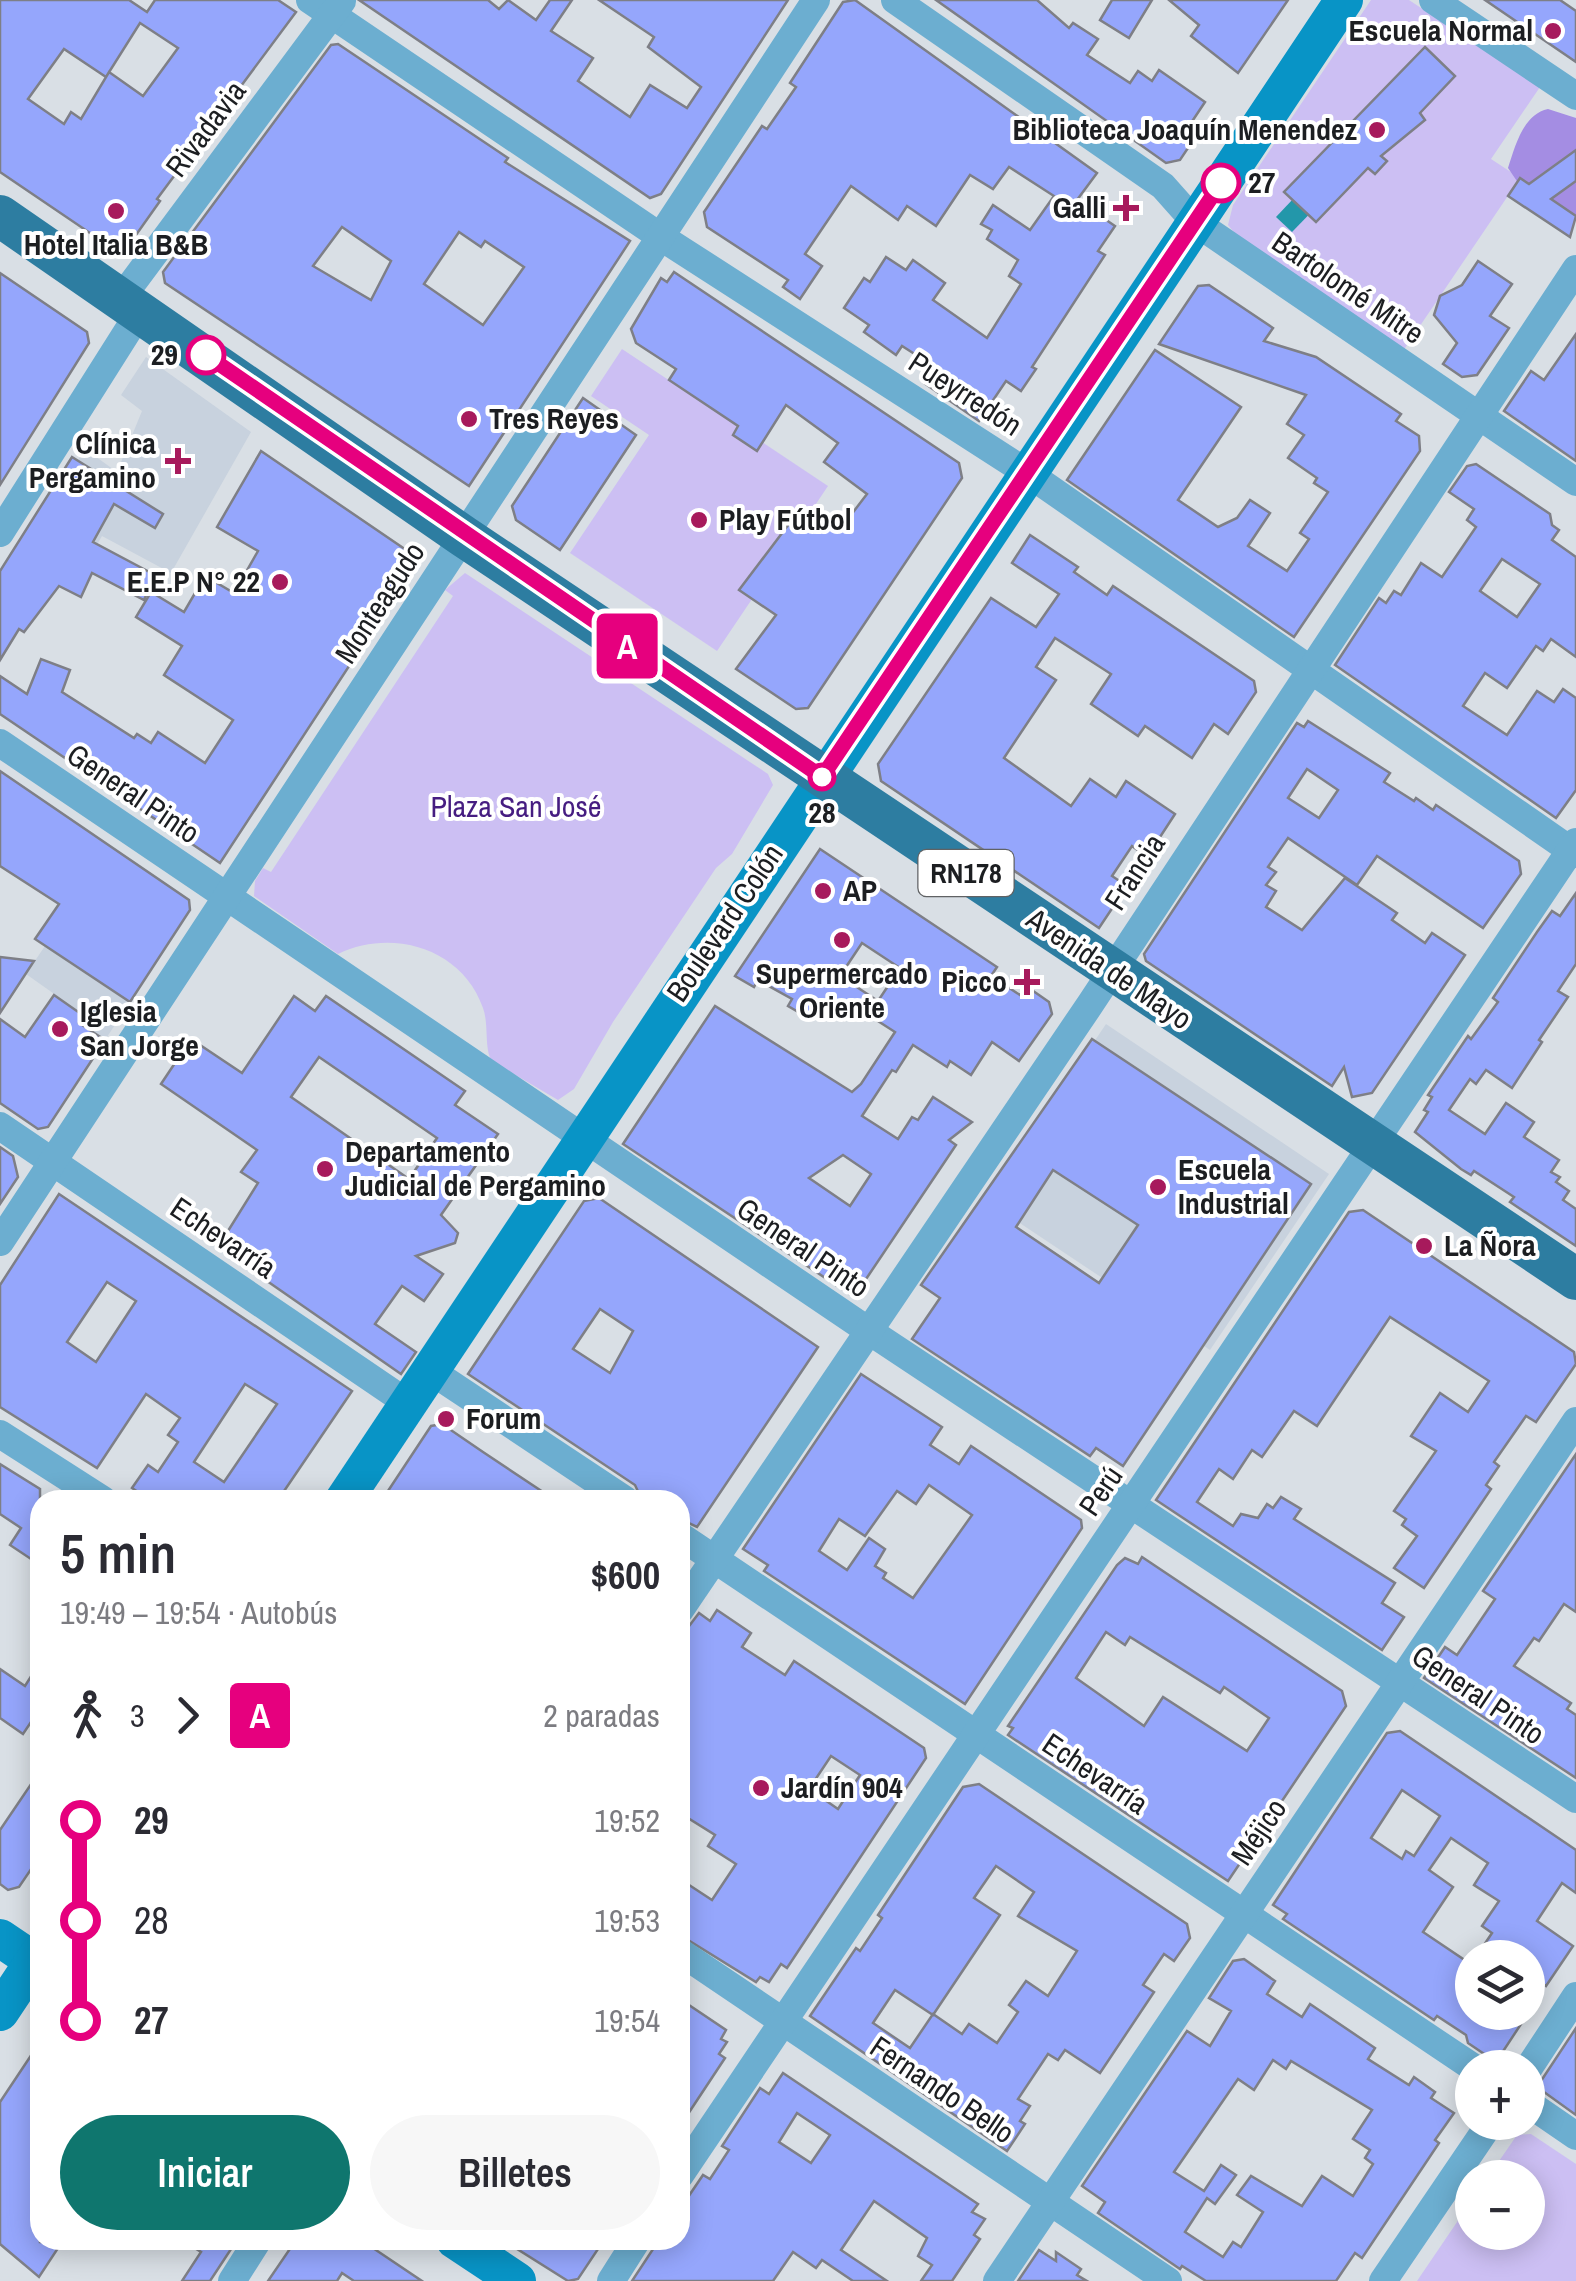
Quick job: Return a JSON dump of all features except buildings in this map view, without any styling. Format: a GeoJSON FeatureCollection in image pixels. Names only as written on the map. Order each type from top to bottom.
{"type":"FeatureCollection","features":[{"type":"Feature","properties":{"kind":"main road","name":"Boulevard Colón"},"geometry":{"type":"LineString","coordinates":[[351,1490],[822,777],[1344,0]]}},
{"type":"Feature","properties":{"kind":"main road","name":"Avenida de Mayo"},"geometry":{"type":"LineString","coordinates":[[0,216],[464,536],[1576,1279]]}},
{"type":"Feature","properties":{"kind":"main road"},"geometry":{"type":"LineString","coordinates":[[0,1938],[30,1955]]}},
{"type":"Feature","properties":{"kind":"main road"},"geometry":{"type":"LineString","coordinates":[[0,2012],[30,1971]]}},
{"type":"Feature","properties":{"kind":"main road"},"geometry":{"type":"LineString","coordinates":[[470,2250],[517,2281]]}},
{"type":"Feature","properties":{"kind":"street","name":"Monteagudo"},"geometry":{"type":"LineString","coordinates":[[0,1242],[816,0]]}},
{"type":"Feature","properties":{"kind":"street","name":"Bartolomé Mitre"},"geometry":{"type":"LineString","coordinates":[[894,0],[1163,186],[1194,222],[1576,482]]}},
{"type":"Feature","properties":{"kind":"street"},"geometry":{"type":"LineString","coordinates":[[1432,0],[1576,96]]}},
{"type":"Feature","properties":{"kind":"street","name":"Pueyrredón"},"geometry":{"type":"LineString","coordinates":[[329,5],[661,237],[1026,472],[1575,848]]}},
{"type":"Feature","properties":{"kind":"street","name":"Rivadavia"},"geometry":{"type":"LineString","coordinates":[[0,533],[131,303],[329,5]]}},
{"type":"Feature","properties":{"kind":"street","name":"Francia"},"geometry":{"type":"LineString","coordinates":[[690,1595],[1576,269]]}},
{"type":"Feature","properties":{"kind":"street","name":"General Pinto"},"geometry":{"type":"LineString","coordinates":[[0,742],[866,1330],[1132,1502],[1576,1799]]}},
{"type":"Feature","properties":{"kind":"street","name":"Perú"},"geometry":{"type":"LineString","coordinates":[[690,2159],[1575,848]]}},
{"type":"Feature","properties":{"kind":"street","name":"Echevarría"},"geometry":{"type":"LineString","coordinates":[[0,1126],[409,1404]]}},
{"type":"Feature","properties":{"kind":"street"},"geometry":{"type":"LineString","coordinates":[[431,1371],[610,1490]]}},
{"type":"Feature","properties":{"kind":"street","name":"Méjico"},"geometry":{"type":"LineString","coordinates":[[997,2281],[1576,1421]]}},
{"type":"Feature","properties":{"kind":"street"},"geometry":{"type":"LineString","coordinates":[[0,1434],[88,1490]]}},
{"type":"Feature","properties":{"kind":"street","name":"Echevarría"},"geometry":{"type":"LineString","coordinates":[[690,1543],[1455,2055]]}},
{"type":"Feature","properties":{"kind":"street","name":"Fernando Bello"},"geometry":{"type":"LineString","coordinates":[[690,1959],[1168,2281]]}},
{"type":"Feature","properties":{"kind":"street"},"geometry":{"type":"LineString","coordinates":[[1540,2050],[1576,1996]]}},
{"type":"Feature","properties":{"kind":"street"},"geometry":{"type":"LineString","coordinates":[[1545,2115],[1576,2136]]}},
{"type":"Feature","properties":{"kind":"street"},"geometry":{"type":"LineString","coordinates":[[1383,2281],[1479,2140]]}},
{"type":"Feature","properties":{"kind":"street"},"geometry":{"type":"LineString","coordinates":[[232,2281],[252,2250]]}},
{"type":"Feature","properties":{"kind":"street"},"geometry":{"type":"LineString","coordinates":[[611,2281],[631,2250]]}},
{"type":"Feature","properties":{"kind":"shaded area"},"geometry":{"type":"Polygon","coordinates":[[[1548,109],[1576,118],[1576,221],[1523,190],[1508,168],[1526,124],[1548,109]]]}},
{"type":"Feature","properties":{"kind":"shaded area","name":"Clínica Pergamino"},"geometry":{"type":"Polygon","coordinates":[[[146,357],[251,432],[171,573],[102,536],[92,553],[41,519],[85,449],[117,472],[142,411],[121,395],[146,357]]]}},
{"type":"Feature","properties":{"kind":"shaded area"},"geometry":{"type":"Polygon","coordinates":[[[45,946],[130,1002],[105,1040],[79,1023],[84,1015],[26,974],[45,946]]]}},
{"type":"Feature","properties":{"kind":"shaded area","name":"Escuela Industrial"},"geometry":{"type":"Polygon","coordinates":[[[1106,1024],[1329,1174],[1210,1350],[987,1201],[1106,1024]]]}},
{"type":"Feature","properties":{"kind":"green space"},"geometry":{"type":"Polygon","coordinates":[[[1371,0],[1409,0],[1540,87],[1491,159],[1520,178],[1403,351],[1241,241],[1228,225],[1233,205],[1371,0]]]}},
{"type":"Feature","properties":{"kind":"green space","name":"Play Fútbol"},"geometry":{"type":"Polygon","coordinates":[[[622,349],[828,486],[717,651],[570,553],[649,435],[591,396],[622,349]]]}},
{"type":"Feature","properties":{"kind":"green space","name":"Plaza San José"},"geometry":{"type":"Polygon","coordinates":[[[465,573],[768,774],[773,785],[732,854],[716,868],[613,1022],[574,1089],[558,1100],[492,1061],[483,1008],[473,987],[442,958],[423,949],[380,943],[338,954],[254,896],[255,881],[263,868],[271,872],[453,596],[445,590],[465,573]]]}},
{"type":"Feature","properties":{"kind":"green space"},"geometry":{"type":"Polygon","coordinates":[[[1514,2140],[1540,2140],[1576,2164],[1576,2281],[1417,2281],[1455,2225],[1455,2250],[1545,2250],[1545,2160],[1500,2160],[1514,2140]]]}},
{"type":"Feature","properties":{"kind":"water"},"geometry":{"type":"Polygon","coordinates":[[[1311,180],[1327,196],[1292,232],[1276,217],[1311,180]]]}},
{"type":"Feature","properties":{"kind":"bus line","name":"A"},"geometry":{"type":"LineString","coordinates":[[206,355],[464,536],[822,777],[1221,183]]}},
{"type":"Feature","properties":{"kind":"place","name":"Escuela Normal"},"geometry":{"type":"Point","coordinates":[1553,31]}},
{"type":"Feature","properties":{"kind":"place","name":"Biblioteca Joaquín Menendez"},"geometry":{"type":"Point","coordinates":[1377,130]}},
{"type":"Feature","properties":{"kind":"place","name":"27"},"geometry":{"type":"Point","coordinates":[1221,183]}},
{"type":"Feature","properties":{"kind":"place","name":"Galli"},"geometry":{"type":"Point","coordinates":[1126,208]}},
{"type":"Feature","properties":{"kind":"place","name":"Hotel Italia B&B"},"geometry":{"type":"Point","coordinates":[116,211]}},
{"type":"Feature","properties":{"kind":"place","name":"29"},"geometry":{"type":"Point","coordinates":[206,355]}},
{"type":"Feature","properties":{"kind":"place","name":"Tres Reyes"},"geometry":{"type":"Point","coordinates":[469,419]}},
{"type":"Feature","properties":{"kind":"place","name":"Clínica Pergamino"},"geometry":{"type":"Point","coordinates":[178,461]}},
{"type":"Feature","properties":{"kind":"place","name":"Play Fútbol"},"geometry":{"type":"Point","coordinates":[699,520]}},
{"type":"Feature","properties":{"kind":"place","name":"E.E.P N° 22"},"geometry":{"type":"Point","coordinates":[280,582]}},
{"type":"Feature","properties":{"kind":"place","name":"28"},"geometry":{"type":"Point","coordinates":[822,777]}},
{"type":"Feature","properties":{"kind":"place","name":"AP"},"geometry":{"type":"Point","coordinates":[823,891]}},
{"type":"Feature","properties":{"kind":"place","name":"Supermercado Oriente"},"geometry":{"type":"Point","coordinates":[842,940]}},
{"type":"Feature","properties":{"kind":"place","name":"Picco"},"geometry":{"type":"Point","coordinates":[1027,982]}},
{"type":"Feature","properties":{"kind":"place","name":"Iglesia San Jorge"},"geometry":{"type":"Point","coordinates":[60,1029]}},
{"type":"Feature","properties":{"kind":"place","name":"Departamento Judicial de Pergamino"},"geometry":{"type":"Point","coordinates":[325,1169]}},
{"type":"Feature","properties":{"kind":"place","name":"Escuela Industrial"},"geometry":{"type":"Point","coordinates":[1158,1187]}},
{"type":"Feature","properties":{"kind":"place","name":"La Ñora"},"geometry":{"type":"Point","coordinates":[1424,1246]}},
{"type":"Feature","properties":{"kind":"place","name":"Forum"},"geometry":{"type":"Point","coordinates":[446,1419]}},
{"type":"Feature","properties":{"kind":"place","name":"Jardín 904"},"geometry":{"type":"Point","coordinates":[761,1788]}}]}
